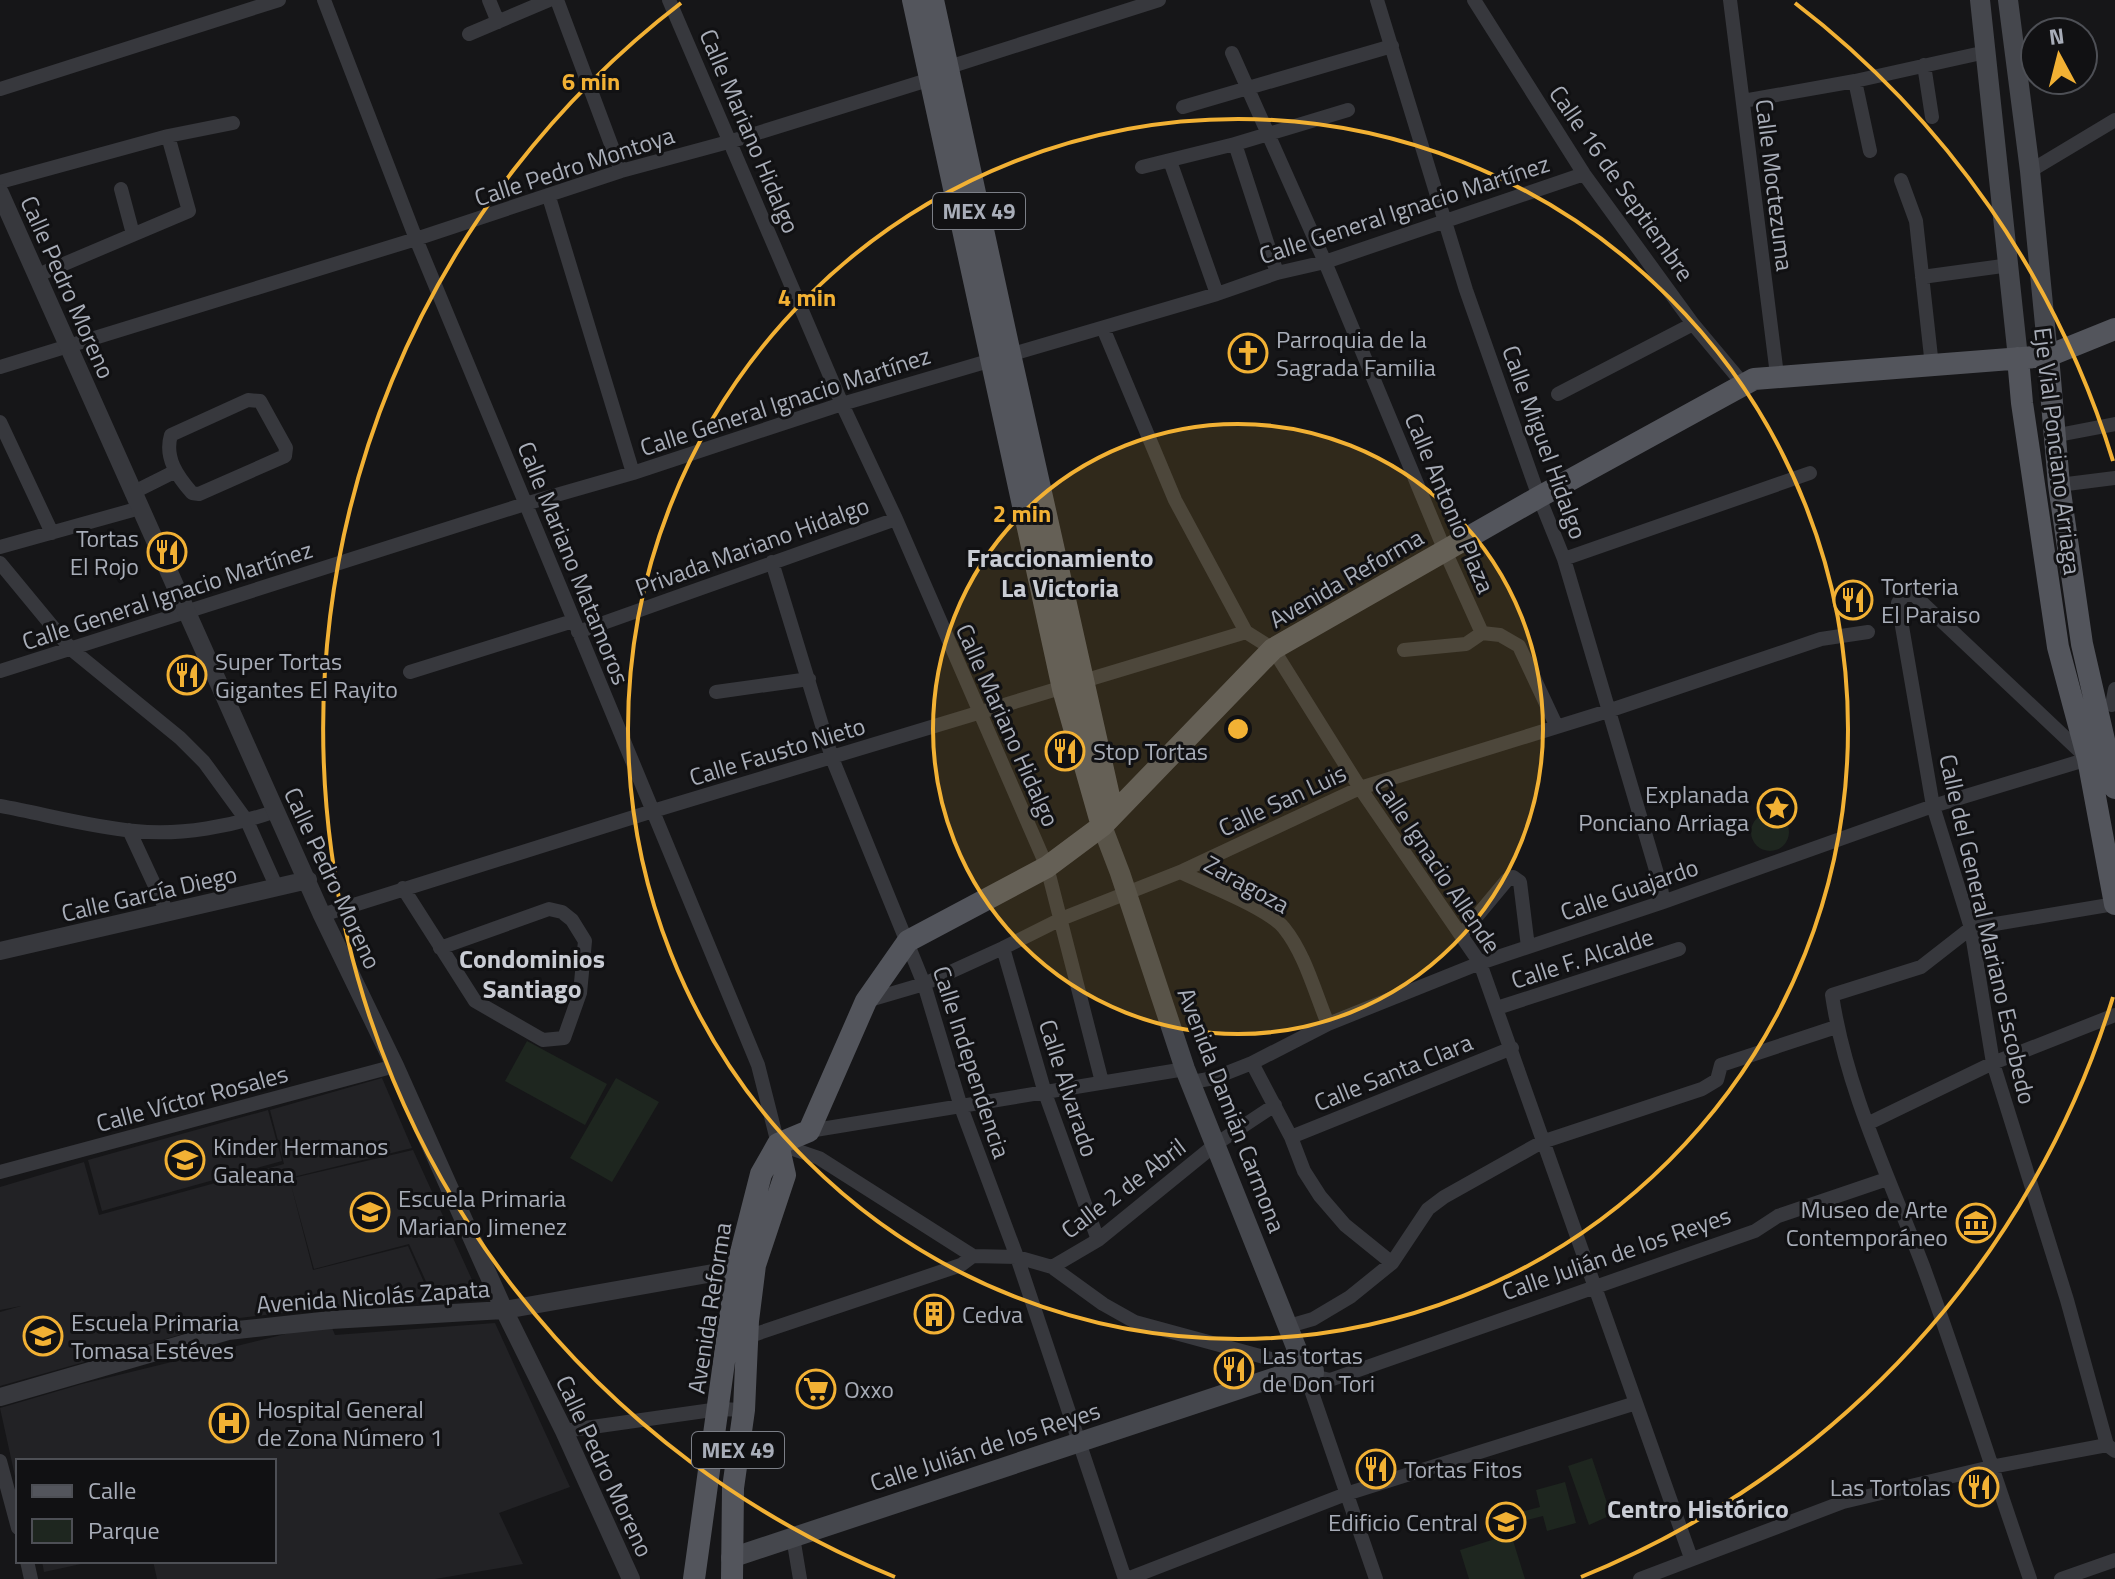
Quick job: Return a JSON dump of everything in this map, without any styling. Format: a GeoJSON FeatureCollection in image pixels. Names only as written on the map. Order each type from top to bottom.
{"type":"FeatureCollection","features":[{"type":"Feature","properties":{"kind":"main road","name":"Avenida Damián Carmona"},"geometry":{"type":"LineString","coordinates":[[913,0],[940,73]]}},
{"type":"Feature","properties":{"kind":"main road","name":"Avenida Damián Carmona"},"geometry":{"type":"LineString","coordinates":[[933,0],[940,73],[1001,357],[1073,686],[1108,820],[1120,845],[1123,883],[1188,1075],[1289,1326],[1303,1372]]}},
{"type":"Feature","properties":{"kind":"main road","name":"Eje Vial Ponciano Arriaga"},"geometry":{"type":"LineString","coordinates":[[1980,0],[2022,403],[2058,647],[2088,759],[2115,904]]}},
{"type":"Feature","properties":{"kind":"main road","name":"Eje Vial Ponciano Arriaga"},"geometry":{"type":"LineString","coordinates":[[2008,0],[2030,171],[2059,485],[2082,644],[2110,703],[2115,788]]}},
{"type":"Feature","properties":{"kind":"main road","name":"Avenida Reforma"},"geometry":{"type":"LineString","coordinates":[[809,1131],[866,1001],[908,941],[1047,867],[1108,820],[1273,649],[1754,379],[2048,356],[2115,329]]}},
{"type":"Feature","properties":{"kind":"main road"},"geometry":{"type":"LineString","coordinates":[[778,1144],[809,1131]]}},
{"type":"Feature","properties":{"kind":"main road","name":"Avenida Reforma"},"geometry":{"type":"LineString","coordinates":[[696,1579],[719,1409],[761,1174],[778,1144]]}},
{"type":"Feature","properties":{"kind":"main road","name":"Avenida Reforma"},"geometry":{"type":"LineString","coordinates":[[732,1569],[733,1488],[744,1410],[748,1329],[746,1267]]}},
{"type":"Feature","properties":{"kind":"main road","name":"Calle Julián de los Reyes"},"geometry":{"type":"LineString","coordinates":[[696,1579],[732,1569],[793,1537],[1303,1372]]}},
{"type":"Feature","properties":{"kind":"street"},"geometry":{"type":"LineString","coordinates":[[0,89],[279,0]]}},
{"type":"Feature","properties":{"kind":"street","name":"Calle Mariano Matamoros"},"geometry":{"type":"LineString","coordinates":[[324,0],[416,239],[758,1065],[778,1144]]}},
{"type":"Feature","properties":{"kind":"street"},"geometry":{"type":"LineString","coordinates":[[489,0],[498,22]]}},
{"type":"Feature","properties":{"kind":"street"},"geometry":{"type":"LineString","coordinates":[[469,34],[549,0]]}},
{"type":"Feature","properties":{"kind":"street"},"geometry":{"type":"LineString","coordinates":[[557,0],[621,171]]}},
{"type":"Feature","properties":{"kind":"street","name":"Calle Mariano Hidalgo"},"geometry":{"type":"LineString","coordinates":[[669,0],[732,141],[842,404],[896,519],[1047,867],[1102,1082]]}},
{"type":"Feature","properties":{"kind":"street","name":"Calle Pedro Montoya"},"geometry":{"type":"LineString","coordinates":[[0,367],[416,239],[621,171],[732,141],[940,73],[1116,6],[1159,0]]}},
{"type":"Feature","properties":{"kind":"street","name":"Calle Miguel Hidalgo"},"geometry":{"type":"LineString","coordinates":[[1377,0],[1466,290],[1564,559],[1663,902]]}},
{"type":"Feature","properties":{"kind":"street","name":"Calle 16 de Septiembre"},"geometry":{"type":"LineString","coordinates":[[1474,0],[1584,174],[1693,324],[1744,385]]}},
{"type":"Feature","properties":{"kind":"street","name":"Calle Moctezuma"},"geometry":{"type":"LineString","coordinates":[[1730,0],[1777,375]]}},
{"type":"Feature","properties":{"kind":"street"},"geometry":{"type":"LineString","coordinates":[[1183,107],[1392,46]]}},
{"type":"Feature","properties":{"kind":"street"},"geometry":{"type":"LineString","coordinates":[[1743,101],[1855,81],[1986,52]]}},
{"type":"Feature","properties":{"kind":"street","name":"Calle Antonio Plaza"},"geometry":{"type":"LineString","coordinates":[[1232,53],[1325,262],[1482,633]]}},
{"type":"Feature","properties":{"kind":"street"},"geometry":{"type":"LineString","coordinates":[[1924,65],[1932,117]]}},
{"type":"Feature","properties":{"kind":"street"},"geometry":{"type":"LineString","coordinates":[[1855,81],[1870,151]]}},
{"type":"Feature","properties":{"kind":"street"},"geometry":{"type":"LineString","coordinates":[[1142,167],[1235,144],[1348,110]]}},
{"type":"Feature","properties":{"kind":"street"},"geometry":{"type":"LineString","coordinates":[[2030,171],[2115,120]]}},
{"type":"Feature","properties":{"kind":"street"},"geometry":{"type":"LineString","coordinates":[[0,182],[168,136],[233,123]]}},
{"type":"Feature","properties":{"kind":"street"},"geometry":{"type":"LineString","coordinates":[[38,275],[189,211],[168,136]]}},
{"type":"Feature","properties":{"kind":"street"},"geometry":{"type":"LineString","coordinates":[[1235,144],[1277,273]]}},
{"type":"Feature","properties":{"kind":"street"},"geometry":{"type":"LineString","coordinates":[[1170,161],[1217,294]]}},
{"type":"Feature","properties":{"kind":"street","name":"Calle General Ignacio Martínez"},"geometry":{"type":"LineString","coordinates":[[0,671],[525,504],[633,473],[842,404],[1217,294],[1277,273],[1325,262],[1584,174]]}},
{"type":"Feature","properties":{"kind":"street"},"geometry":{"type":"LineString","coordinates":[[1901,180],[1916,221],[1932,366]]}},
{"type":"Feature","properties":{"kind":"street"},"geometry":{"type":"LineString","coordinates":[[121,189],[133,234]]}},
{"type":"Feature","properties":{"kind":"street","name":"Calle Pedro Moreno"},"geometry":{"type":"LineString","coordinates":[[0,193],[322,915],[395,1066],[504,1310],[564,1431],[631,1579]]}},
{"type":"Feature","properties":{"kind":"street"},"geometry":{"type":"LineString","coordinates":[[549,197],[633,473]]}},
{"type":"Feature","properties":{"kind":"street"},"geometry":{"type":"LineString","coordinates":[[1922,277],[2010,265]]}},
{"type":"Feature","properties":{"kind":"street"},"geometry":{"type":"LineString","coordinates":[[1558,394],[1693,324]]}},
{"type":"Feature","properties":{"kind":"street","name":"Calle Ignacio Allende"},"geometry":{"type":"LineString","coordinates":[[1103,328],[1175,500],[1246,632],[1273,649],[1360,788],[1480,963],[1691,1558]]}},
{"type":"Feature","properties":{"kind":"street"},"geometry":{"type":"LineString","coordinates":[[248,400],[260,401],[286,448],[285,456],[199,494],[192,493],[174,472],[168,444],[171,435],[248,400]]}},
{"type":"Feature","properties":{"kind":"street"},"geometry":{"type":"LineString","coordinates":[[0,422],[52,533]]}},
{"type":"Feature","properties":{"kind":"street"},"geometry":{"type":"LineString","coordinates":[[2053,436],[2115,424]]}},
{"type":"Feature","properties":{"kind":"street"},"geometry":{"type":"LineString","coordinates":[[0,547],[52,533],[136,501],[174,472]]}},
{"type":"Feature","properties":{"kind":"street"},"geometry":{"type":"LineString","coordinates":[[1564,559],[1810,473]]}},
{"type":"Feature","properties":{"kind":"street"},"geometry":{"type":"LineString","coordinates":[[2059,485],[2115,478]]}},
{"type":"Feature","properties":{"kind":"street","name":"Privada Mariano Hidalgo"},"geometry":{"type":"LineString","coordinates":[[410,672],[575,626],[896,519]]}},
{"type":"Feature","properties":{"kind":"street","name":"Calle Independencia"},"geometry":{"type":"LineString","coordinates":[[772,562],[832,758],[924,984],[961,1107],[1017,1257],[1126,1579]]}},
{"type":"Feature","properties":{"kind":"street"},"geometry":{"type":"LineString","coordinates":[[0,563],[71,649],[180,738],[204,762],[247,821],[277,888]]}},
{"type":"Feature","properties":{"kind":"street","name":"Calle del General Mariano Escobedo"},"geometry":{"type":"LineString","coordinates":[[2088,759],[1914,595],[1904,595],[1898,603],[1933,806],[1971,928],[1993,1063],[2111,1448]]}},
{"type":"Feature","properties":{"kind":"street","name":"Calle Fausto Nieto"},"geometry":{"type":"LineString","coordinates":[[322,915],[653,811],[1246,632]]}},
{"type":"Feature","properties":{"kind":"street","name":"Calle San Luis"},"geometry":{"type":"LineString","coordinates":[[866,1001],[924,984],[1061,919],[1123,883],[1180,872],[1360,788],[1608,711],[1821,639],[1868,632]]}},
{"type":"Feature","properties":{"kind":"street"},"geometry":{"type":"LineString","coordinates":[[1404,650],[1466,644],[1482,633],[1500,635],[1519,646],[1556,725]]}},
{"type":"Feature","properties":{"kind":"street"},"geometry":{"type":"LineString","coordinates":[[716,692],[809,679]]}},
{"type":"Feature","properties":{"kind":"street","name":"Calle Guajardo"},"geometry":{"type":"LineString","coordinates":[[809,1131],[1102,1082],[1188,1075],[1214,1078],[1252,1063],[1328,1024],[1480,963],[1933,806],[2088,759]]}},
{"type":"Feature","properties":{"kind":"street"},"geometry":{"type":"LineString","coordinates":[[0,806],[129,830],[174,832],[247,821],[276,811]]}},
{"type":"Feature","properties":{"kind":"street"},"geometry":{"type":"LineString","coordinates":[[129,830],[168,914]]}},
{"type":"Feature","properties":{"kind":"street","name":"Zaragoza"},"geometry":{"type":"LineString","coordinates":[[1180,872],[1282,925],[1294,941],[1328,1024]]}},
{"type":"Feature","properties":{"kind":"street"},"geometry":{"type":"LineString","coordinates":[[1462,934],[1507,880],[1513,877],[1520,882],[1528,947]]}},
{"type":"Feature","properties":{"kind":"street","name":"Calle García Diego"},"geometry":{"type":"LineString","coordinates":[[0,951],[308,880]]}},
{"type":"Feature","properties":{"kind":"street"},"geometry":{"type":"LineString","coordinates":[[403,888],[440,948],[475,1001],[543,1040],[564,1038],[580,993],[585,941],[572,920],[562,912],[549,909],[440,948]]}},
{"type":"Feature","properties":{"kind":"street"},"geometry":{"type":"LineString","coordinates":[[2030,1579],[1928,1281],[1867,1124],[1836,1027],[1832,995],[1921,967],[1971,928],[2115,904]]}},
{"type":"Feature","properties":{"kind":"street","name":"Calle Alvarado"},"geometry":{"type":"LineString","coordinates":[[1003,948],[1045,1093],[1098,1240]]}},
{"type":"Feature","properties":{"kind":"street","name":"Calle F. Alcalde"},"geometry":{"type":"LineString","coordinates":[[1497,1008],[1679,949]]}},
{"type":"Feature","properties":{"kind":"street"},"geometry":{"type":"LineString","coordinates":[[1867,1124],[1993,1063],[2115,1015]]}},
{"type":"Feature","properties":{"kind":"street"},"geometry":{"type":"LineString","coordinates":[[1289,1326],[1313,1319],[1350,1297],[1392,1263],[1428,1209],[1444,1197],[1542,1142],[1702,1089],[1717,1080],[1721,1065],[1836,1027]]}},
{"type":"Feature","properties":{"kind":"street","name":"Calle Santa Clara"},"geometry":{"type":"LineString","coordinates":[[1291,1137],[1512,1048]]}},
{"type":"Feature","properties":{"kind":"street"},"geometry":{"type":"LineString","coordinates":[[1252,1063],[1291,1137],[1304,1171],[1320,1196],[1345,1225],[1392,1263]]}},
{"type":"Feature","properties":{"kind":"street","name":"Calle Víctor Rosales"},"geometry":{"type":"LineString","coordinates":[[0,1172],[395,1066]]}},
{"type":"Feature","properties":{"kind":"street","name":"Calle 2 de Abril"},"geometry":{"type":"LineString","coordinates":[[973,1256],[1017,1257],[1052,1267],[1098,1240],[1216,1144],[1275,1105]]}},
{"type":"Feature","properties":{"kind":"street"},"geometry":{"type":"LineString","coordinates":[[748,1329],[961,1265],[973,1256],[819,1158],[778,1144]]}},
{"type":"Feature","properties":{"kind":"street","name":"Calle Julián de los Reyes"},"geometry":{"type":"LineString","coordinates":[[1303,1372],[1330,1380],[1755,1231],[1778,1216],[1887,1179]]}},
{"type":"Feature","properties":{"kind":"street","name":"Avenida Nicolás Zapata"},"geometry":{"type":"LineString","coordinates":[[0,1397],[228,1331],[331,1320],[504,1310],[746,1267]]}},
{"type":"Feature","properties":{"kind":"street"},"geometry":{"type":"LineString","coordinates":[[1052,1267],[1103,1304],[1135,1322],[1303,1372]]}},
{"type":"Feature","properties":{"kind":"street","name":"Avenida Damián Carmona"},"geometry":{"type":"LineString","coordinates":[[1303,1372],[1376,1579]]}},
{"type":"Feature","properties":{"kind":"street"},"geometry":{"type":"LineString","coordinates":[[1126,1579],[1346,1494],[1636,1403]]}},
{"type":"Feature","properties":{"kind":"street"},"geometry":{"type":"LineString","coordinates":[[564,1431],[719,1409],[744,1410]]}},
{"type":"Feature","properties":{"kind":"street"},"geometry":{"type":"LineString","coordinates":[[1640,1579],[1843,1502],[1991,1467],[2111,1448]]}},
{"type":"Feature","properties":{"kind":"street"},"geometry":{"type":"LineString","coordinates":[[0,1461],[16,1521]]}},
{"type":"Feature","properties":{"kind":"street"},"geometry":{"type":"LineString","coordinates":[[793,1537],[800,1579]]}},
{"type":"Feature","properties":{"kind":"street"},"geometry":{"type":"LineString","coordinates":[[2061,1579],[2115,1560]]}},
{"type":"Feature","properties":{"kind":"shaded area"},"geometry":{"type":"Polygon","coordinates":[[[382,1078],[412,1148],[289,1179],[413,1150],[478,1293],[433,1297],[409,1244],[314,1269],[290,1181],[313,1270],[408,1246],[430,1296],[239,1318],[0,1386],[0,1312],[21,1306],[0,1310],[0,1187],[84,1162],[99,1215],[284,1164],[270,1110],[382,1078]]]}},
{"type":"Feature","properties":{"kind":"shaded area","name":"Kinder Hermanos Galeana"},"geometry":{"type":"Polygon","coordinates":[[[268,1110],[282,1161],[102,1211],[88,1160],[268,1110]]]}},
{"type":"Feature","properties":{"kind":"shaded area"},"geometry":{"type":"Polygon","coordinates":[[[330,1323],[335,1335],[495,1323],[570,1487],[499,1513],[523,1564],[435,1579],[157,1579],[153,1563],[276,1563],[276,1459],[16,1459],[16,1481],[0,1408],[82,1384],[330,1323]]]}},
{"type":"Feature","properties":{"kind":"shaded area"},"geometry":{"type":"Polygon","coordinates":[[[42,1563],[86,1563],[44,1572],[42,1563]]]}},
{"type":"Feature","properties":{"kind":"green space"},"geometry":{"type":"Polygon","coordinates":[[[1770,813],[1783,819],[1789,832],[1783,845],[1770,851],[1757,845],[1751,832],[1757,819],[1770,813]]]}},
{"type":"Feature","properties":{"kind":"green space"},"geometry":{"type":"Polygon","coordinates":[[[527,1041],[607,1084],[585,1125],[505,1081],[527,1041]]]}},
{"type":"Feature","properties":{"kind":"green space"},"geometry":{"type":"Polygon","coordinates":[[[616,1078],[659,1102],[612,1182],[570,1158],[616,1078]]]}},
{"type":"Feature","properties":{"kind":"green space"},"geometry":{"type":"Polygon","coordinates":[[[1592,1458],[1611,1515],[1589,1525],[1568,1466],[1592,1458]]]}},
{"type":"Feature","properties":{"kind":"green space"},"geometry":{"type":"Polygon","coordinates":[[[1565,1482],[1576,1523],[1547,1531],[1543,1516],[1523,1521],[1521,1512],[1540,1507],[1536,1490],[1565,1482]]]}},
{"type":"Feature","properties":{"kind":"green space"},"geometry":{"type":"Polygon","coordinates":[[[1511,1534],[1525,1579],[1469,1579],[1460,1550],[1511,1534]]]}},
{"type":"Feature","properties":{"kind":"place","name":"Parroquia de la Sagrada Familia"},"geometry":{"type":"Point","coordinates":[1248,353]}},
{"type":"Feature","properties":{"kind":"place","name":"Tortas El Rojo"},"geometry":{"type":"Point","coordinates":[167,552]}},
{"type":"Feature","properties":{"kind":"place","name":"Torteria El Paraiso"},"geometry":{"type":"Point","coordinates":[1853,600]}},
{"type":"Feature","properties":{"kind":"place","name":"Super Tortas Gigantes El Rayito"},"geometry":{"type":"Point","coordinates":[187,675]}},
{"type":"Feature","properties":{"kind":"place","name":"Stop Tortas"},"geometry":{"type":"Point","coordinates":[1065,751]}},
{"type":"Feature","properties":{"kind":"place","name":"Explanada Ponciano Arriaga"},"geometry":{"type":"Point","coordinates":[1777,808]}},
{"type":"Feature","properties":{"kind":"place","name":"Kinder Hermanos Galeana"},"geometry":{"type":"Point","coordinates":[185,1160]}},
{"type":"Feature","properties":{"kind":"place","name":"Escuela Primaria Mariano Jimenez"},"geometry":{"type":"Point","coordinates":[370,1212]}},
{"type":"Feature","properties":{"kind":"place","name":"Museo de Arte Contemporáneo"},"geometry":{"type":"Point","coordinates":[1976,1223]}},
{"type":"Feature","properties":{"kind":"place","name":"Cedva"},"geometry":{"type":"Point","coordinates":[934,1314]}},
{"type":"Feature","properties":{"kind":"place","name":"Escuela Primaria Tomasa Estéves"},"geometry":{"type":"Point","coordinates":[43,1336]}},
{"type":"Feature","properties":{"kind":"place","name":"Las tortas de Don Tori"},"geometry":{"type":"Point","coordinates":[1234,1369]}},
{"type":"Feature","properties":{"kind":"place","name":"Oxxo"},"geometry":{"type":"Point","coordinates":[816,1389]}},
{"type":"Feature","properties":{"kind":"place","name":"Hospital General de Zona Número 1"},"geometry":{"type":"Point","coordinates":[229,1423]}},
{"type":"Feature","properties":{"kind":"place","name":"Tortas Fitos"},"geometry":{"type":"Point","coordinates":[1376,1469]}},
{"type":"Feature","properties":{"kind":"place","name":"Las Tortolas"},"geometry":{"type":"Point","coordinates":[1979,1487]}},
{"type":"Feature","properties":{"kind":"place","name":"Edificio Central"},"geometry":{"type":"Point","coordinates":[1506,1522]}},
{"type":"Feature","properties":{"kind":"district","name":"Fraccionamiento La Victoria"},"geometry":{"type":"Point","coordinates":[1060,572]}},
{"type":"Feature","properties":{"kind":"district","name":"Condominios Santiago"},"geometry":{"type":"Point","coordinates":[532,973]}},
{"type":"Feature","properties":{"kind":"district","name":"Centro Histórico"},"geometry":{"type":"Point","coordinates":[1698,1508]}}]}
